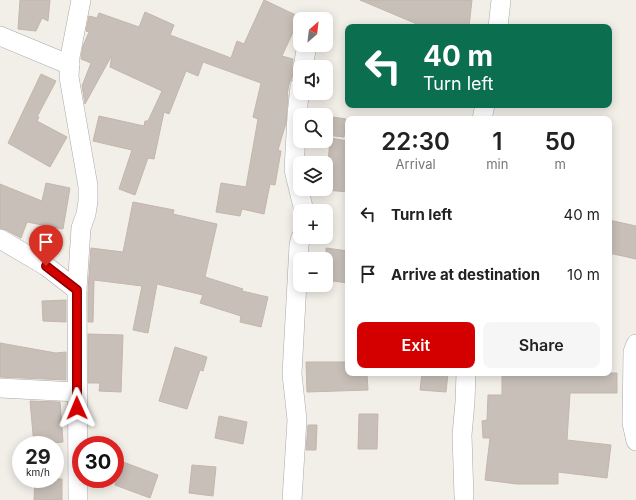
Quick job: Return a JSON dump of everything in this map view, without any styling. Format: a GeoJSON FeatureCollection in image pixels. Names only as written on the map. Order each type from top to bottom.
{"type":"FeatureCollection","features":[{"type":"Feature","properties":{"kind":"street"},"geometry":{"type":"LineString","coordinates":[[78,500],[77,290],[81,228],[86,214],[88,186],[69,77],[72,42],[81,0]]}},
{"type":"Feature","properties":{"kind":"street"},"geometry":{"type":"LineString","coordinates":[[498,24],[501,0]]}},
{"type":"Feature","properties":{"kind":"street"},"geometry":{"type":"LineString","coordinates":[[0,36],[70,65]]}},
{"type":"Feature","properties":{"kind":"street"},"geometry":{"type":"LineString","coordinates":[[299,100],[294,170],[302,204]]}},
{"type":"Feature","properties":{"kind":"street"},"geometry":{"type":"LineString","coordinates":[[0,239],[46,266],[77,290]]}},
{"type":"Feature","properties":{"kind":"street"},"geometry":{"type":"LineString","coordinates":[[292,500],[296,420],[292,374],[300,244]]}},
{"type":"Feature","properties":{"kind":"street"},"geometry":{"type":"LineString","coordinates":[[636,344],[633,352],[632,423],[636,441]]}},
{"type":"Feature","properties":{"kind":"street"},"geometry":{"type":"LineString","coordinates":[[464,497],[462,435],[466,376]]}},
{"type":"Feature","properties":{"kind":"street"},"geometry":{"type":"LineString","coordinates":[[0,388],[77,392]]}},
{"type":"Feature","properties":{"kind":"building"},"geometry":{"type":"Polygon","coordinates":[[[20,0],[50,0],[48,21],[42,18],[36,31],[18,29],[20,0]]]}},
{"type":"Feature","properties":{"kind":"building"},"geometry":{"type":"Polygon","coordinates":[[[264,0],[293,14],[293,32],[282,56],[293,59],[293,75],[289,84],[287,95],[286,123],[278,150],[281,151],[275,185],[270,184],[264,214],[242,209],[240,216],[216,212],[221,183],[246,187],[258,119],[253,117],[261,83],[203,62],[198,76],[186,71],[169,114],[164,112],[154,159],[148,158],[135,195],[119,189],[132,150],[93,141],[99,116],[144,126],[145,121],[148,121],[162,91],[110,67],[112,55],[85,104],[82,86],[91,63],[81,59],[83,46],[89,32],[86,31],[89,16],[97,18],[99,13],[139,27],[145,12],[174,25],[170,35],[231,58],[237,41],[244,44],[264,0]]]}},
{"type":"Feature","properties":{"kind":"building"},"geometry":{"type":"Polygon","coordinates":[[[360,0],[472,0],[469,24],[417,24],[360,0]]]}},
{"type":"Feature","properties":{"kind":"building"},"geometry":{"type":"Polygon","coordinates":[[[41,74],[56,81],[37,117],[39,117],[37,121],[67,137],[50,167],[8,143],[41,74]]]}},
{"type":"Feature","properties":{"kind":"building"},"geometry":{"type":"Polygon","coordinates":[[[333,117],[345,119],[344,137],[333,136],[333,117]]]}},
{"type":"Feature","properties":{"kind":"building"},"geometry":{"type":"Polygon","coordinates":[[[333,138],[345,140],[345,192],[333,191],[333,156],[329,156],[329,148],[333,148],[333,138]]]}},
{"type":"Feature","properties":{"kind":"building"},"geometry":{"type":"Polygon","coordinates":[[[46,183],[70,188],[63,229],[27,222],[21,238],[0,228],[0,184],[42,201],[46,183]]]}},
{"type":"Feature","properties":{"kind":"building"},"geometry":{"type":"Polygon","coordinates":[[[133,202],[174,210],[173,214],[217,224],[205,277],[243,289],[242,291],[268,297],[261,327],[240,322],[241,316],[200,303],[203,295],[157,284],[148,333],[133,330],[142,286],[94,280],[93,322],[88,322],[88,290],[91,248],[123,252],[133,202]]]}},
{"type":"Feature","properties":{"kind":"building"},"geometry":{"type":"Polygon","coordinates":[[[612,221],[636,226],[636,259],[612,254],[612,221]]]}},
{"type":"Feature","properties":{"kind":"building"},"geometry":{"type":"Polygon","coordinates":[[[326,248],[345,251],[345,283],[333,281],[333,252],[326,252],[326,248]]]}},
{"type":"Feature","properties":{"kind":"building"},"geometry":{"type":"Polygon","coordinates":[[[66,300],[66,322],[43,321],[42,301],[66,300]]]}},
{"type":"Feature","properties":{"kind":"building"},"geometry":{"type":"Polygon","coordinates":[[[88,334],[123,335],[121,392],[99,391],[100,383],[88,383],[88,334]]]}},
{"type":"Feature","properties":{"kind":"building"},"geometry":{"type":"Polygon","coordinates":[[[0,343],[56,353],[66,352],[66,380],[0,377],[0,343]]]}},
{"type":"Feature","properties":{"kind":"building"},"geometry":{"type":"Polygon","coordinates":[[[175,347],[207,357],[203,371],[200,370],[187,409],[159,401],[175,347]]]}},
{"type":"Feature","properties":{"kind":"building"},"geometry":{"type":"Polygon","coordinates":[[[306,362],[345,362],[345,376],[367,376],[368,390],[307,392],[306,362]]]}},
{"type":"Feature","properties":{"kind":"building"},"geometry":{"type":"Polygon","coordinates":[[[612,373],[617,373],[617,393],[570,393],[567,440],[611,445],[607,478],[558,472],[558,484],[517,484],[485,480],[490,438],[483,438],[482,421],[487,420],[488,395],[502,395],[502,376],[612,376],[612,373]]]}},
{"type":"Feature","properties":{"kind":"building"},"geometry":{"type":"Polygon","coordinates":[[[422,376],[448,376],[446,392],[420,390],[422,376]]]}},
{"type":"Feature","properties":{"kind":"building"},"geometry":{"type":"Polygon","coordinates":[[[30,401],[60,402],[63,436],[33,436],[30,401]]]}},
{"type":"Feature","properties":{"kind":"building"},"geometry":{"type":"Polygon","coordinates":[[[359,414],[378,414],[377,449],[358,449],[359,414]]]}},
{"type":"Feature","properties":{"kind":"building"},"geometry":{"type":"Polygon","coordinates":[[[219,416],[247,422],[243,444],[215,438],[219,416]]]}},
{"type":"Feature","properties":{"kind":"building"},"geometry":{"type":"Polygon","coordinates":[[[308,425],[317,425],[316,450],[306,450],[308,425]]]}},
{"type":"Feature","properties":{"kind":"building"},"geometry":{"type":"Polygon","coordinates":[[[124,462],[158,475],[150,498],[123,488],[124,462]]]}},
{"type":"Feature","properties":{"kind":"building"},"geometry":{"type":"Polygon","coordinates":[[[192,465],[216,467],[213,496],[189,493],[192,465]]]}},
{"type":"Feature","properties":{"kind":"building"},"geometry":{"type":"Polygon","coordinates":[[[35,488],[62,488],[62,500],[34,500],[35,488]]]}},
{"type":"Feature","properties":{"kind":"route"},"geometry":{"type":"LineString","coordinates":[[46,266],[77,290],[77,408]]}}]}
